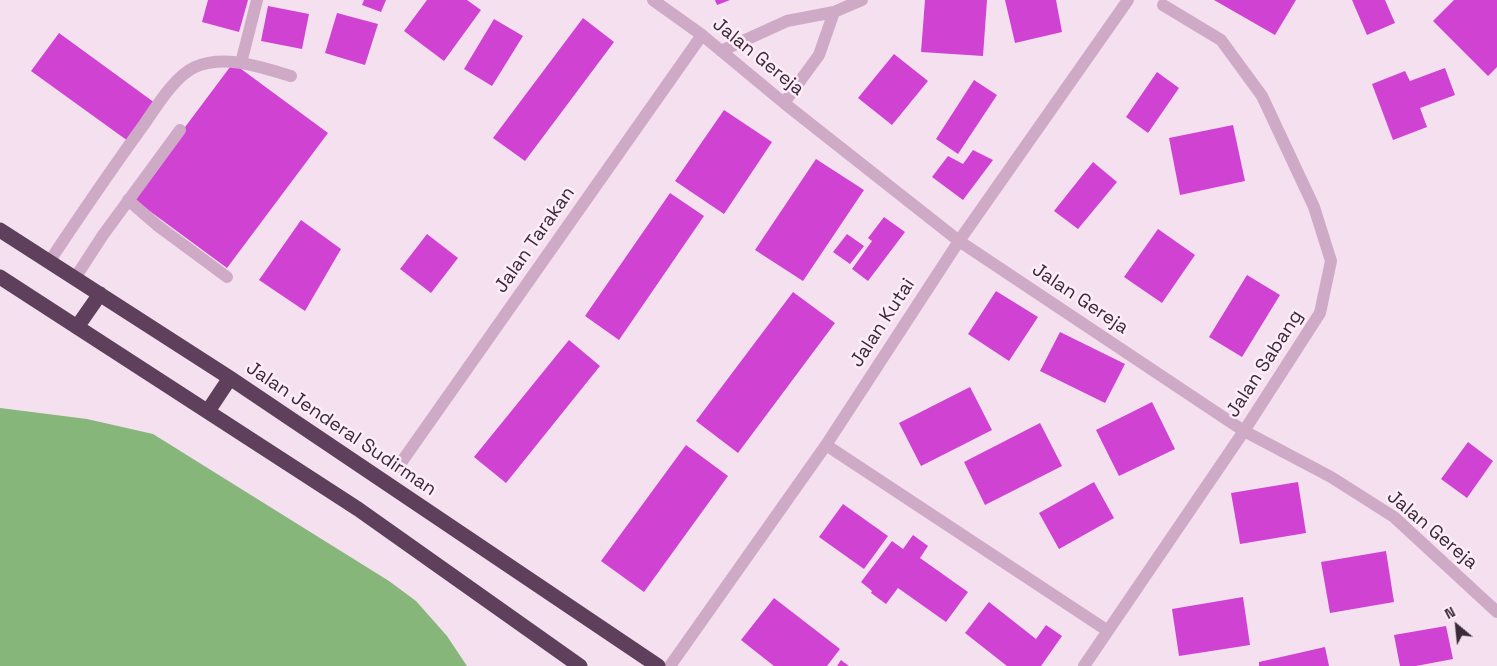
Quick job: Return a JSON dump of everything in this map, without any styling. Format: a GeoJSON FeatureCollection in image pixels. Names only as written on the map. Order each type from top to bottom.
{"type":"FeatureCollection","features":[{"type":"Feature","properties":{"kind":"highway","name":"Jalan Jenderal Sudirman"},"geometry":{"type":"LineString","coordinates":[[0,230],[230,378],[658,666]]}},
{"type":"Feature","properties":{"kind":"highway"},"geometry":{"type":"LineString","coordinates":[[0,277],[358,509],[580,666]]}},
{"type":"Feature","properties":{"kind":"highway"},"geometry":{"type":"LineString","coordinates":[[77,327],[100,294]]}},
{"type":"Feature","properties":{"kind":"highway"},"geometry":{"type":"LineString","coordinates":[[208,411],[230,378]]}},
{"type":"Feature","properties":{"kind":"street"},"geometry":{"type":"LineString","coordinates":[[241,63],[257,0]]}},
{"type":"Feature","properties":{"kind":"street","name":"Jalan Gereja"},"geometry":{"type":"LineString","coordinates":[[653,0],[702,35],[784,103],[958,241],[1244,431],[1331,477],[1394,517],[1497,612]]}},
{"type":"Feature","properties":{"kind":"street"},"geometry":{"type":"LineString","coordinates":[[721,51],[787,21],[834,12],[862,0]]}},
{"type":"Feature","properties":{"kind":"street","name":"Jalan Kutai"},"geometry":{"type":"LineString","coordinates":[[670,666],[826,445],[958,241],[1128,0]]}},
{"type":"Feature","properties":{"kind":"street","name":"Jalan Sabang"},"geometry":{"type":"LineString","coordinates":[[1084,666],[1244,431],[1320,313],[1330,261],[1314,207],[1262,96],[1221,40],[1163,5]]}},
{"type":"Feature","properties":{"kind":"street"},"geometry":{"type":"LineString","coordinates":[[784,103],[819,55],[834,12]]}},
{"type":"Feature","properties":{"kind":"street","name":"Jalan Tarakan"},"geometry":{"type":"LineString","coordinates":[[398,467],[702,35]]}},
{"type":"Feature","properties":{"kind":"street"},"geometry":{"type":"LineString","coordinates":[[50,262],[118,160],[159,104],[184,74],[196,67],[225,61],[241,63],[291,76]]}},
{"type":"Feature","properties":{"kind":"street"},"geometry":{"type":"LineString","coordinates":[[75,278],[128,200],[180,130]]}},
{"type":"Feature","properties":{"kind":"street"},"geometry":{"type":"LineString","coordinates":[[128,200],[158,226],[227,276]]}},
{"type":"Feature","properties":{"kind":"street"},"geometry":{"type":"LineString","coordinates":[[826,445],[1108,631]]}},
{"type":"Feature","properties":{"kind":"shaded area"},"geometry":{"type":"Polygon","coordinates":[[[0,408],[87,419],[153,434],[389,581],[416,601],[447,636],[467,666],[0,666],[0,408]]]}},
{"type":"Feature","properties":{"kind":"building"},"geometry":{"type":"Polygon","coordinates":[[[208,0],[248,0],[239,32],[202,22],[208,0]]]}},
{"type":"Feature","properties":{"kind":"building"},"geometry":{"type":"Polygon","coordinates":[[[364,0],[386,0],[381,12],[362,5],[364,0]]]}},
{"type":"Feature","properties":{"kind":"building"},"geometry":{"type":"Polygon","coordinates":[[[427,0],[467,0],[481,10],[444,61],[404,31],[427,0]]]}},
{"type":"Feature","properties":{"kind":"building"},"geometry":{"type":"Polygon","coordinates":[[[715,0],[730,0],[717,5],[715,0]]]}},
{"type":"Feature","properties":{"kind":"building"},"geometry":{"type":"Polygon","coordinates":[[[925,0],[987,0],[983,56],[921,52],[925,0]]]}},
{"type":"Feature","properties":{"kind":"building"},"geometry":{"type":"Polygon","coordinates":[[[1005,0],[1056,0],[1062,32],[1015,43],[1005,0]]]}},
{"type":"Feature","properties":{"kind":"building"},"geometry":{"type":"Polygon","coordinates":[[[1214,0],[1296,0],[1275,35],[1214,0]]]}},
{"type":"Feature","properties":{"kind":"building"},"geometry":{"type":"Polygon","coordinates":[[[1352,0],[1385,0],[1395,23],[1367,35],[1352,0]]]}},
{"type":"Feature","properties":{"kind":"building"},"geometry":{"type":"Polygon","coordinates":[[[1454,0],[1497,0],[1497,67],[1488,76],[1433,21],[1454,0]]]}},
{"type":"Feature","properties":{"kind":"building"},"geometry":{"type":"Polygon","coordinates":[[[268,6],[309,14],[302,49],[261,41],[268,6]]]}},
{"type":"Feature","properties":{"kind":"building"},"geometry":{"type":"Polygon","coordinates":[[[337,13],[378,24],[365,65],[325,53],[337,13]]]}},
{"type":"Feature","properties":{"kind":"building"},"geometry":{"type":"Polygon","coordinates":[[[583,18],[614,42],[525,161],[493,138],[583,18]]]}},
{"type":"Feature","properties":{"kind":"building"},"geometry":{"type":"Polygon","coordinates":[[[494,19],[523,36],[492,86],[464,69],[494,19]]]}},
{"type":"Feature","properties":{"kind":"building"},"geometry":{"type":"Polygon","coordinates":[[[59,33],[155,103],[128,141],[31,71],[59,33]]]}},
{"type":"Feature","properties":{"kind":"building"},"geometry":{"type":"Polygon","coordinates":[[[894,54],[928,81],[892,125],[858,98],[894,54]]]}},
{"type":"Feature","properties":{"kind":"building"},"geometry":{"type":"Polygon","coordinates":[[[233,63],[328,133],[227,268],[132,198],[233,63]]]}},
{"type":"Feature","properties":{"kind":"building"},"geometry":{"type":"Polygon","coordinates":[[[1445,68],[1455,95],[1420,108],[1427,127],[1393,140],[1372,84],[1405,71],[1410,81],[1445,68]]]}},
{"type":"Feature","properties":{"kind":"building"},"geometry":{"type":"Polygon","coordinates":[[[1157,72],[1179,88],[1148,133],[1126,117],[1157,72]]]}},
{"type":"Feature","properties":{"kind":"building"},"geometry":{"type":"Polygon","coordinates":[[[974,80],[997,95],[958,154],[936,139],[974,80]]]}},
{"type":"Feature","properties":{"kind":"building"},"geometry":{"type":"Polygon","coordinates":[[[724,110],[772,142],[724,214],[675,181],[724,110]]]}},
{"type":"Feature","properties":{"kind":"building"},"geometry":{"type":"Polygon","coordinates":[[[1233,125],[1245,181],[1180,195],[1169,138],[1233,125]]]}},
{"type":"Feature","properties":{"kind":"building"},"geometry":{"type":"Polygon","coordinates":[[[973,150],[993,160],[963,200],[932,177],[948,156],[963,164],[973,150]]]}},
{"type":"Feature","properties":{"kind":"building"},"geometry":{"type":"Polygon","coordinates":[[[816,159],[864,190],[803,281],[755,250],[816,159]]]}},
{"type":"Feature","properties":{"kind":"building"},"geometry":{"type":"Polygon","coordinates":[[[1093,162],[1117,182],[1078,229],[1054,211],[1093,162]]]}},
{"type":"Feature","properties":{"kind":"building"},"geometry":{"type":"Polygon","coordinates":[[[670,193],[704,216],[619,340],[585,316],[670,193]]]}},
{"type":"Feature","properties":{"kind":"building"},"geometry":{"type":"Polygon","coordinates":[[[884,217],[905,232],[868,281],[852,269],[872,241],[868,238],[884,217]]]}},
{"type":"Feature","properties":{"kind":"building"},"geometry":{"type":"Polygon","coordinates":[[[301,220],[341,249],[305,311],[259,280],[301,220]]]}},
{"type":"Feature","properties":{"kind":"building"},"geometry":{"type":"Polygon","coordinates":[[[1158,229],[1195,255],[1162,303],[1124,277],[1158,229]]]}},
{"type":"Feature","properties":{"kind":"building"},"geometry":{"type":"Polygon","coordinates":[[[427,234],[458,258],[431,293],[400,269],[427,234]]]}},
{"type":"Feature","properties":{"kind":"building"},"geometry":{"type":"Polygon","coordinates":[[[847,234],[864,246],[850,264],[833,252],[847,234]]]}},
{"type":"Feature","properties":{"kind":"building"},"geometry":{"type":"Polygon","coordinates":[[[1247,275],[1280,295],[1242,357],[1209,337],[1247,275]]]}},
{"type":"Feature","properties":{"kind":"building"},"geometry":{"type":"Polygon","coordinates":[[[996,291],[1038,317],[1009,361],[968,334],[996,291]]]}},
{"type":"Feature","properties":{"kind":"building"},"geometry":{"type":"Polygon","coordinates":[[[793,292],[835,323],[738,453],[696,421],[793,292]]]}},
{"type":"Feature","properties":{"kind":"building"},"geometry":{"type":"Polygon","coordinates":[[[1060,332],[1125,364],[1105,403],[1040,371],[1060,332]]]}},
{"type":"Feature","properties":{"kind":"building"},"geometry":{"type":"Polygon","coordinates":[[[569,340],[600,366],[506,483],[474,457],[569,340]]]}},
{"type":"Feature","properties":{"kind":"building"},"geometry":{"type":"Polygon","coordinates":[[[970,387],[992,430],[921,466],[899,423],[970,387]]]}},
{"type":"Feature","properties":{"kind":"building"},"geometry":{"type":"Polygon","coordinates":[[[1152,402],[1175,449],[1119,476],[1096,430],[1152,402]]]}},
{"type":"Feature","properties":{"kind":"building"},"geometry":{"type":"Polygon","coordinates":[[[1040,423],[1062,466],[985,505],[964,462],[1040,423]]]}},
{"type":"Feature","properties":{"kind":"building"},"geometry":{"type":"Polygon","coordinates":[[[1468,442],[1493,461],[1467,498],[1441,479],[1468,442]]]}},
{"type":"Feature","properties":{"kind":"building"},"geometry":{"type":"Polygon","coordinates":[[[686,445],[728,476],[644,592],[601,561],[686,445]]]}},
{"type":"Feature","properties":{"kind":"building"},"geometry":{"type":"Polygon","coordinates":[[[1094,482],[1114,518],[1059,549],[1039,513],[1094,482]]]}},
{"type":"Feature","properties":{"kind":"building"},"geometry":{"type":"Polygon","coordinates":[[[1298,482],[1306,533],[1240,544],[1231,493],[1298,482]]]}},
{"type":"Feature","properties":{"kind":"building"},"geometry":{"type":"Polygon","coordinates":[[[843,504],[888,536],[864,569],[819,537],[843,504]]]}},
{"type":"Feature","properties":{"kind":"building"},"geometry":{"type":"Polygon","coordinates":[[[913,535],[928,546],[920,558],[968,592],[946,622],[898,588],[886,604],[871,593],[872,591],[861,582],[892,541],[903,549],[913,535]]]}},
{"type":"Feature","properties":{"kind":"building"},"geometry":{"type":"Polygon","coordinates":[[[1386,551],[1394,602],[1330,613],[1321,562],[1386,551]]]}},
{"type":"Feature","properties":{"kind":"building"},"geometry":{"type":"Polygon","coordinates":[[[1243,597],[1250,645],[1179,656],[1172,609],[1243,597]]]}},
{"type":"Feature","properties":{"kind":"building"},"geometry":{"type":"Polygon","coordinates":[[[774,598],[840,649],[827,666],[774,666],[741,640],[774,598]]]}},
{"type":"Feature","properties":{"kind":"building"},"geometry":{"type":"Polygon","coordinates":[[[989,602],[1036,639],[1046,625],[1062,636],[1041,666],[1007,666],[965,633],[989,602]]]}},
{"type":"Feature","properties":{"kind":"building"},"geometry":{"type":"Polygon","coordinates":[[[1446,626],[1453,659],[1416,666],[1400,666],[1394,635],[1446,626]]]}},
{"type":"Feature","properties":{"kind":"building"},"geometry":{"type":"Polygon","coordinates":[[[1325,647],[1329,666],[1259,666],[1259,662],[1325,647]]]}},
{"type":"Feature","properties":{"kind":"building"},"geometry":{"type":"Polygon","coordinates":[[[841,660],[849,666],[837,666],[841,660]]]}}]}
